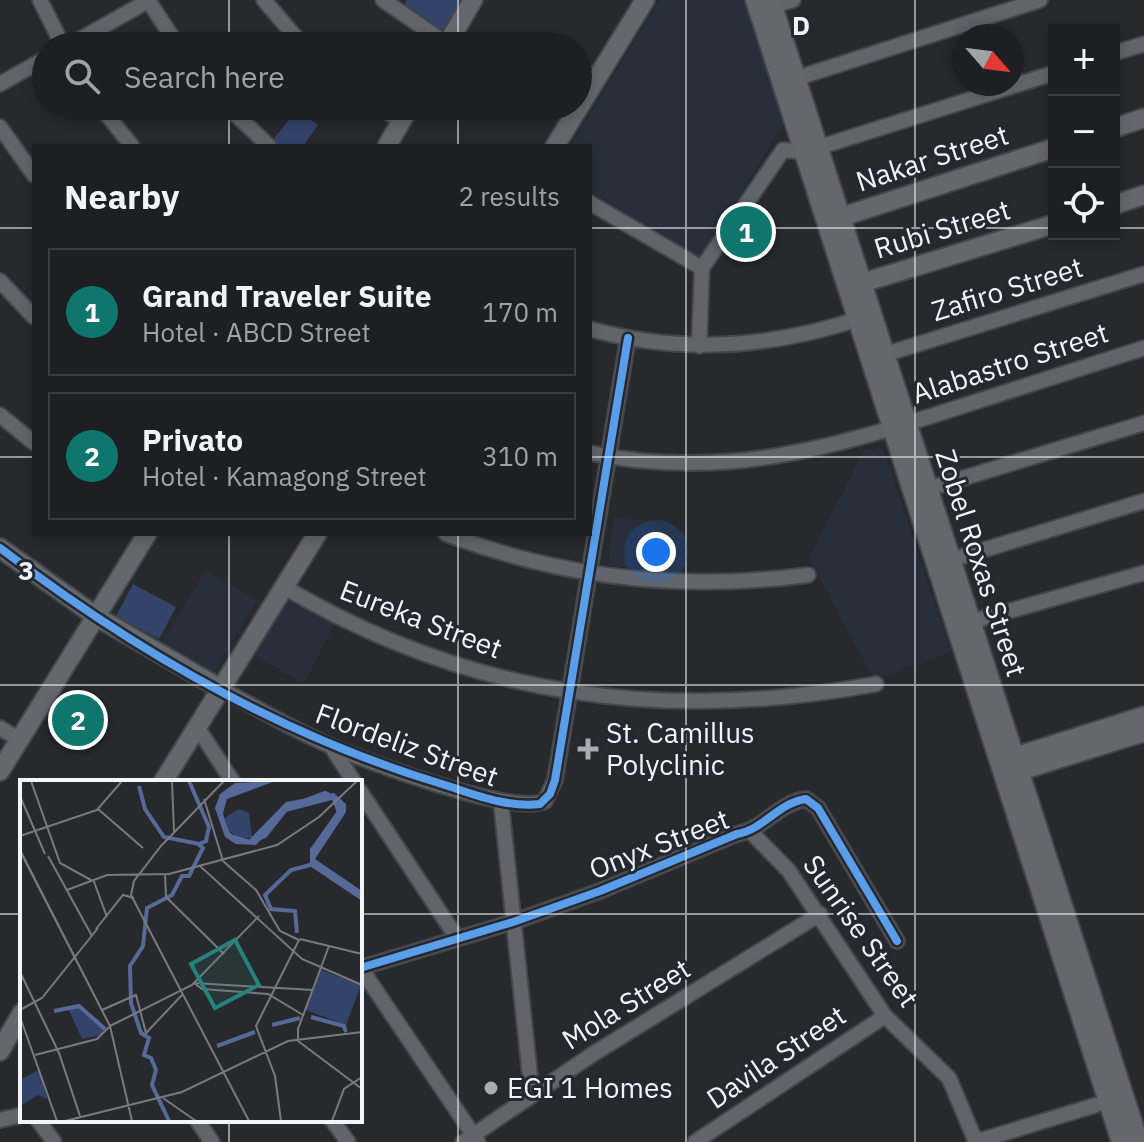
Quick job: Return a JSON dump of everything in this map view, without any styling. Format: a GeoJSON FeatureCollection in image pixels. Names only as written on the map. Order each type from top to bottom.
{"type":"FeatureCollection","features":[{"type":"Feature","properties":{"kind":"main road"},"geometry":{"type":"LineString","coordinates":[[454,32],[473,0]]}},
{"type":"Feature","properties":{"kind":"main road"},"geometry":{"type":"LineString","coordinates":[[592,86],[645,0]]}},
{"type":"Feature","properties":{"kind":"main road","name":"Zobel Roxas Street"},"geometry":{"type":"LineString","coordinates":[[767,2],[797,78],[812,150]]}},
{"type":"Feature","properties":{"kind":"main road","name":"Zobel Roxas Street"},"geometry":{"type":"LineString","coordinates":[[767,2],[855,286],[886,354],[900,426]]}},
{"type":"Feature","properties":{"kind":"main road"},"geometry":{"type":"LineString","coordinates":[[1120,126],[1144,118]]}},
{"type":"Feature","properties":{"kind":"main road"},"geometry":{"type":"LineString","coordinates":[[388,144],[402,120]]}},
{"type":"Feature","properties":{"kind":"main road"},"geometry":{"type":"LineString","coordinates":[[556,144],[571,120]]}},
{"type":"Feature","properties":{"kind":"main road","name":"Nakar Street"},"geometry":{"type":"LineString","coordinates":[[834,219],[1048,150]]}},
{"type":"Feature","properties":{"kind":"main road"},"geometry":{"type":"LineString","coordinates":[[1120,203],[1144,195]]}},
{"type":"Feature","properties":{"kind":"main road","name":"Rubi Street"},"geometry":{"type":"LineString","coordinates":[[855,286],[1048,226]]}},
{"type":"Feature","properties":{"kind":"main road","name":"Zobel Roxas Street"},"geometry":{"type":"LineString","coordinates":[[855,286],[858,319],[900,426],[944,562],[1054,911],[1121,1142]]}},
{"type":"Feature","properties":{"kind":"main road"},"geometry":{"type":"LineString","coordinates":[[0,771],[146,536]]}},
{"type":"Feature","properties":{"kind":"main road"},"geometry":{"type":"LineString","coordinates":[[164,780],[316,536]]}},
{"type":"Feature","properties":{"kind":"main road"},"geometry":{"type":"LineString","coordinates":[[0,548],[97,617],[221,689]]}},
{"type":"Feature","properties":{"kind":"main road"},"geometry":{"type":"LineString","coordinates":[[1009,766],[1144,716]]}},
{"type":"Feature","properties":{"kind":"main road"},"geometry":{"type":"LineString","coordinates":[[1009,766],[1144,732]]}},
{"type":"Feature","properties":{"kind":"main road","name":"Zobel Roxas Street"},"geometry":{"type":"LineString","coordinates":[[1054,911],[1139,1142]]}},
{"type":"Feature","properties":{"kind":"main road"},"geometry":{"type":"LineString","coordinates":[[0,1051],[20,1016]]}},
{"type":"Feature","properties":{"kind":"street"},"geometry":{"type":"LineString","coordinates":[[40,0],[57,32]]}},
{"type":"Feature","properties":{"kind":"street"},"geometry":{"type":"LineString","coordinates":[[264,0],[291,32]]}},
{"type":"Feature","properties":{"kind":"street"},"geometry":{"type":"LineString","coordinates":[[383,0],[428,32]]}},
{"type":"Feature","properties":{"kind":"street"},"geometry":{"type":"LineString","coordinates":[[767,2],[793,0]]}},
{"type":"Feature","properties":{"kind":"street"},"geometry":{"type":"LineString","coordinates":[[797,78],[1040,0]]}},
{"type":"Feature","properties":{"kind":"street"},"geometry":{"type":"LineString","coordinates":[[91,32],[148,1],[169,32]]}},
{"type":"Feature","properties":{"kind":"street"},"geometry":{"type":"LineString","coordinates":[[1120,51],[1144,44]]}},
{"type":"Feature","properties":{"kind":"street"},"geometry":{"type":"LineString","coordinates":[[0,84],[32,66]]}},
{"type":"Feature","properties":{"kind":"street"},"geometry":{"type":"LineString","coordinates":[[699,346],[702,268],[773,160],[783,150],[812,150],[1048,75]]}},
{"type":"Feature","properties":{"kind":"street"},"geometry":{"type":"LineString","coordinates":[[111,120],[130,144]]}},
{"type":"Feature","properties":{"kind":"street"},"geometry":{"type":"LineString","coordinates":[[242,120],[267,144]]}},
{"type":"Feature","properties":{"kind":"street"},"geometry":{"type":"LineString","coordinates":[[0,127],[32,172]]}},
{"type":"Feature","properties":{"kind":"street"},"geometry":{"type":"LineString","coordinates":[[592,204],[702,268]]}},
{"type":"Feature","properties":{"kind":"street","name":"Zafiro Street"},"geometry":{"type":"LineString","coordinates":[[886,354],[1144,274]]}},
{"type":"Feature","properties":{"kind":"street"},"geometry":{"type":"LineString","coordinates":[[0,281],[32,315]]}},
{"type":"Feature","properties":{"kind":"street"},"geometry":{"type":"LineString","coordinates":[[592,329],[628,338],[699,346],[780,340],[858,319]]}},
{"type":"Feature","properties":{"kind":"street"},"geometry":{"type":"LineString","coordinates":[[569,693],[628,338]]}},
{"type":"Feature","properties":{"kind":"street","name":"Alabastro Street"},"geometry":{"type":"LineString","coordinates":[[592,453],[680,464],[752,461],[823,449],[1144,348]]}},
{"type":"Feature","properties":{"kind":"street"},"geometry":{"type":"LineString","coordinates":[[0,415],[32,441]]}},
{"type":"Feature","properties":{"kind":"street"},"geometry":{"type":"LineString","coordinates":[[921,492],[1144,423]]}},
{"type":"Feature","properties":{"kind":"street"},"geometry":{"type":"LineString","coordinates":[[944,562],[1144,501]]}},
{"type":"Feature","properties":{"kind":"street"},"geometry":{"type":"LineString","coordinates":[[452,536],[512,557],[590,575],[721,583],[808,575]]}},
{"type":"Feature","properties":{"kind":"street"},"geometry":{"type":"LineString","coordinates":[[963,624],[1144,573]]}},
{"type":"Feature","properties":{"kind":"street","name":"Eureka Street"},"geometry":{"type":"LineString","coordinates":[[284,587],[336,616],[401,645],[509,681],[569,693],[692,704],[784,699],[876,684]]}},
{"type":"Feature","properties":{"kind":"street","name":"Flordeliz Street"},"geometry":{"type":"LineString","coordinates":[[221,689],[330,746],[501,802],[540,804],[550,794],[555,780],[569,693]]}},
{"type":"Feature","properties":{"kind":"street"},"geometry":{"type":"LineString","coordinates":[[197,727],[232,780]]}},
{"type":"Feature","properties":{"kind":"street"},"geometry":{"type":"LineString","coordinates":[[0,728],[19,739]]}},
{"type":"Feature","properties":{"kind":"street"},"geometry":{"type":"LineString","coordinates":[[330,746],[353,780]]}},
{"type":"Feature","properties":{"kind":"street"},"geometry":{"type":"LineString","coordinates":[[362,794],[457,938]]}},
{"type":"Feature","properties":{"kind":"street","name":"Onyx Street"},"geometry":{"type":"LineString","coordinates":[[362,967],[513,922],[600,891],[737,834],[751,832],[762,820],[793,801],[806,799],[818,808],[897,941]]}},
{"type":"Feature","properties":{"kind":"street"},"geometry":{"type":"LineString","coordinates":[[501,802],[532,1095]]}},
{"type":"Feature","properties":{"kind":"street","name":"Sunrise Street"},"geometry":{"type":"LineString","coordinates":[[751,832],[789,871],[885,1016],[949,1078],[976,1142]]}},
{"type":"Feature","properties":{"kind":"street","name":"Mola Street"},"geometry":{"type":"LineString","coordinates":[[471,1140],[532,1095],[820,914]]}},
{"type":"Feature","properties":{"kind":"street"},"geometry":{"type":"LineString","coordinates":[[362,971],[471,1140]]}},
{"type":"Feature","properties":{"kind":"street","name":"Davila Street"},"geometry":{"type":"LineString","coordinates":[[695,1142],[885,1016]]}},
{"type":"Feature","properties":{"kind":"street"},"geometry":{"type":"LineString","coordinates":[[976,1142],[1096,1105]]}},
{"type":"Feature","properties":{"kind":"street"},"geometry":{"type":"LineString","coordinates":[[0,1120],[20,1115]]}},
{"type":"Feature","properties":{"kind":"street"},"geometry":{"type":"LineString","coordinates":[[39,1122],[54,1142]]}},
{"type":"Feature","properties":{"kind":"street"},"geometry":{"type":"LineString","coordinates":[[198,1122],[212,1142]]}},
{"type":"Feature","properties":{"kind":"street"},"geometry":{"type":"LineString","coordinates":[[333,1122],[348,1142]]}},
{"type":"Feature","properties":{"kind":"shaded area"},"geometry":{"type":"Polygon","coordinates":[[[407,0],[464,0],[447,30],[437,29],[404,5],[407,0]]]}},
{"type":"Feature","properties":{"kind":"shaded area"},"geometry":{"type":"Polygon","coordinates":[[[660,0],[748,0],[786,120],[699,260],[592,192],[592,144],[571,144],[586,120],[592,120],[592,110],[660,0]]]}},
{"type":"Feature","properties":{"kind":"shaded area"},"geometry":{"type":"Polygon","coordinates":[[[289,120],[311,120],[318,125],[304,144],[271,142],[289,120]]]}},
{"type":"Feature","properties":{"kind":"shaded area"},"geometry":{"type":"Polygon","coordinates":[[[883,448],[951,652],[874,680],[809,558],[864,450],[883,448]]]}},
{"type":"Feature","properties":{"kind":"shaded area"},"geometry":{"type":"Polygon","coordinates":[[[614,517],[656,522],[651,571],[608,565],[614,517]]]}},
{"type":"Feature","properties":{"kind":"shaded area"},"geometry":{"type":"Polygon","coordinates":[[[205,570],[257,600],[214,673],[162,643],[205,570]]]}},
{"type":"Feature","properties":{"kind":"shaded area"},"geometry":{"type":"Polygon","coordinates":[[[133,584],[176,607],[159,639],[116,616],[133,584]]]}},
{"type":"Feature","properties":{"kind":"shaded area"},"geometry":{"type":"Polygon","coordinates":[[[285,597],[334,624],[304,683],[253,655],[285,597]]]}},
{"type":"Feature","properties":{"kind":"cycle path"},"geometry":{"type":"LineString","coordinates":[[0,548],[51,586],[157,655],[269,716],[385,765],[468,793],[504,802],[540,804],[550,794],[555,780],[628,338]]}},
{"type":"Feature","properties":{"kind":"cycle path"},"geometry":{"type":"LineString","coordinates":[[362,967],[513,922],[600,891],[746,832],[796,801],[806,799],[818,808],[897,941]]}},
{"type":"Feature","properties":{"kind":"place","name":"Grand Traveler Suite"},"geometry":{"type":"Point","coordinates":[746,232]}},
{"type":"Feature","properties":{"kind":"place","name":"Privato"},"geometry":{"type":"Point","coordinates":[78,720]}},
{"type":"Feature","properties":{"kind":"place","name":"St. Camillus Polyclinic"},"geometry":{"type":"Point","coordinates":[588,749]}},
{"type":"Feature","properties":{"kind":"place","name":"EGI 1 Homes"},"geometry":{"type":"Point","coordinates":[491,1088]}}]}
